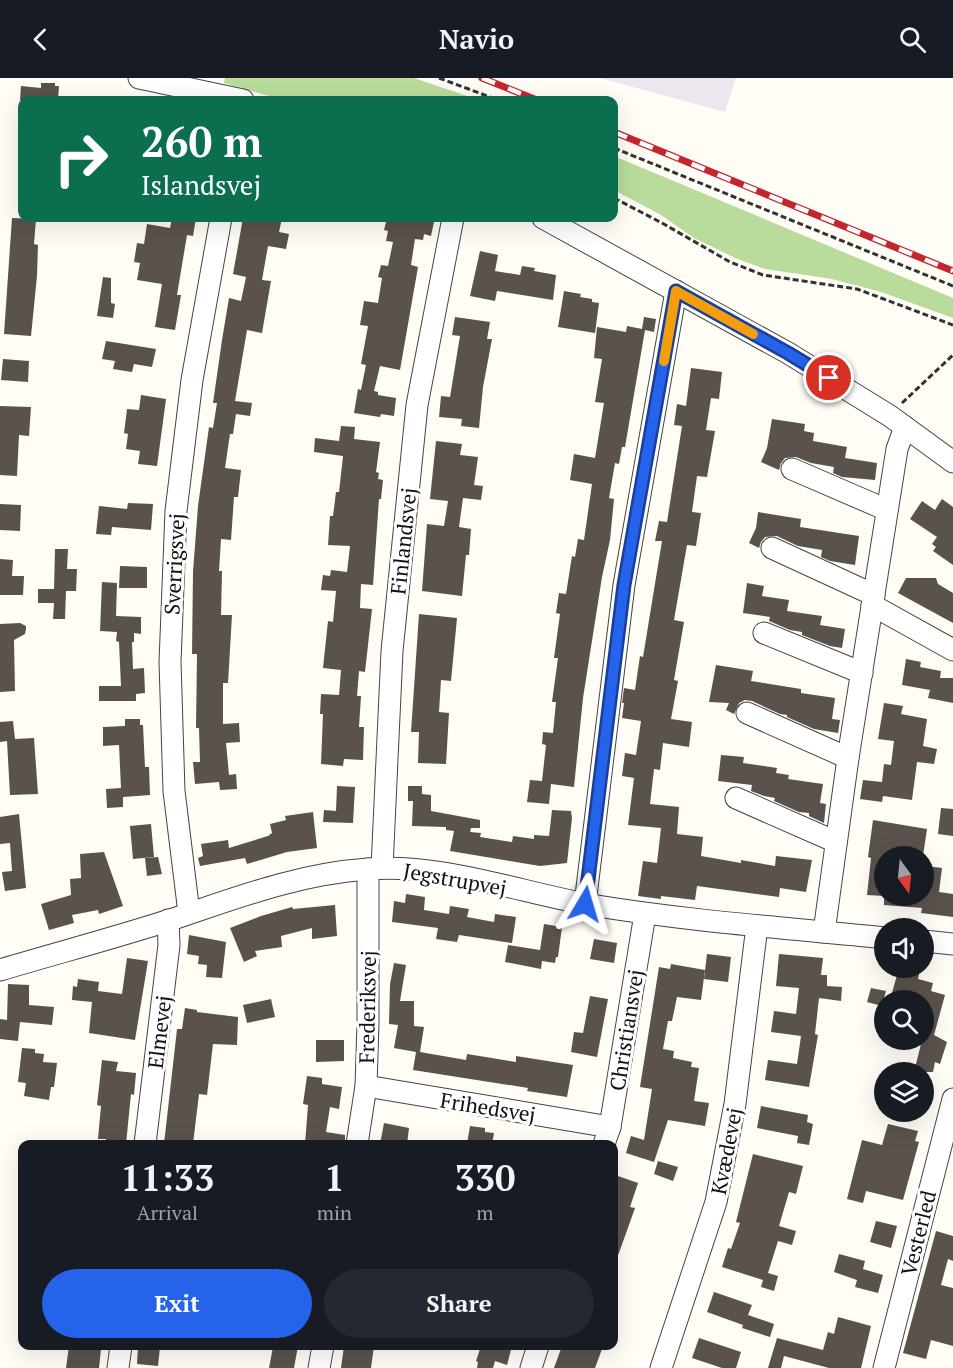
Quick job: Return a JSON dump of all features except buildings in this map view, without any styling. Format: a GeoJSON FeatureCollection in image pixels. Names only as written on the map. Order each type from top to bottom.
{"type":"FeatureCollection","features":[{"type":"Feature","properties":{"kind":"street"},"geometry":{"type":"LineString","coordinates":[[139,78],[224,96]]}},
{"type":"Feature","properties":{"kind":"street","name":"Sverrigsvej"},"geometry":{"type":"LineString","coordinates":[[189,914],[173,780],[170,662],[176,511],[192,380],[220,222]]}},
{"type":"Feature","properties":{"kind":"street","name":"Finlandsvej"},"geometry":{"type":"LineString","coordinates":[[375,868],[392,651],[417,405],[452,222]]}},
{"type":"Feature","properties":{"kind":"street"},"geometry":{"type":"LineString","coordinates":[[550,222],[788,353],[898,421],[953,462]]}},
{"type":"Feature","properties":{"kind":"street"},"geometry":{"type":"LineString","coordinates":[[585,904],[624,585],[676,291]]}},
{"type":"Feature","properties":{"kind":"street"},"geometry":{"type":"LineString","coordinates":[[824,932],[848,758],[897,449],[898,421]]}},
{"type":"Feature","properties":{"kind":"street"},"geometry":{"type":"LineString","coordinates":[[792,469],[887,510]]}},
{"type":"Feature","properties":{"kind":"street"},"geometry":{"type":"LineString","coordinates":[[772,548],[873,600],[953,650]]}},
{"type":"Feature","properties":{"kind":"street"},"geometry":{"type":"LineString","coordinates":[[764,633],[862,673]]}},
{"type":"Feature","properties":{"kind":"street"},"geometry":{"type":"LineString","coordinates":[[747,713],[848,758]]}},
{"type":"Feature","properties":{"kind":"street"},"geometry":{"type":"LineString","coordinates":[[736,798],[836,842]]}},
{"type":"Feature","properties":{"kind":"street","name":"Jegstrupvej"},"geometry":{"type":"LineString","coordinates":[[0,970],[189,914],[281,883],[316,874],[375,868],[421,869],[585,904],[645,914],[874,937]]}},
{"type":"Feature","properties":{"kind":"street","name":"Frederiksvej"},"geometry":{"type":"LineString","coordinates":[[358,1140],[366,1086],[375,868]]}},
{"type":"Feature","properties":{"kind":"street","name":"Christiansvej"},"geometry":{"type":"LineString","coordinates":[[607,1136],[645,914]]}},
{"type":"Feature","properties":{"kind":"street","name":"Elmevej"},"geometry":{"type":"LineString","coordinates":[[145,1140],[169,945],[168,920]]}},
{"type":"Feature","properties":{"kind":"street","name":"Kvædevej"},"geometry":{"type":"LineString","coordinates":[[662,1368],[716,1202],[735,1104],[757,926]]}},
{"type":"Feature","properties":{"kind":"street"},"geometry":{"type":"LineString","coordinates":[[934,942],[953,944]]}},
{"type":"Feature","properties":{"kind":"street","name":"Frihedsvej"},"geometry":{"type":"LineString","coordinates":[[366,1086],[607,1136]]}},
{"type":"Feature","properties":{"kind":"street","name":"Vesterled"},"geometry":{"type":"LineString","coordinates":[[884,1368],[953,1099]]}},
{"type":"Feature","properties":{"kind":"street"},"geometry":{"type":"LineString","coordinates":[[118,1368],[120,1350]]}},
{"type":"Feature","properties":{"kind":"street"},"geometry":{"type":"LineString","coordinates":[[319,1368],[322,1350]]}},
{"type":"Feature","properties":{"kind":"street"},"geometry":{"type":"LineString","coordinates":[[531,1368],[537,1350]]}},
{"type":"Feature","properties":{"kind":"path"},"geometry":{"type":"LineString","coordinates":[[439,78],[487,96]]}},
{"type":"Feature","properties":{"kind":"path"},"geometry":{"type":"LineString","coordinates":[[618,150],[953,286]]}},
{"type":"Feature","properties":{"kind":"path"},"geometry":{"type":"LineString","coordinates":[[618,200],[662,222],[730,262],[763,275],[857,289],[953,325]]}},
{"type":"Feature","properties":{"kind":"path"},"geometry":{"type":"LineString","coordinates":[[898,421],[927,378],[953,355]]}},
{"type":"Feature","properties":{"kind":"shaded area"},"geometry":{"type":"Polygon","coordinates":[[[600,78],[736,78],[725,112],[600,78]]]}},
{"type":"Feature","properties":{"kind":"green space"},"geometry":{"type":"Polygon","coordinates":[[[225,78],[414,78],[467,96],[269,96],[224,83],[225,78]]]}},
{"type":"Feature","properties":{"kind":"green space"},"geometry":{"type":"Polygon","coordinates":[[[618,158],[953,298],[953,318],[881,292],[832,279],[765,269],[735,258],[694,238],[661,215],[618,192],[618,158]]]}},
{"type":"Feature","properties":{"kind":"railway"},"geometry":{"type":"LineString","coordinates":[[482,78],[527,96]]}},
{"type":"Feature","properties":{"kind":"railway"},"geometry":{"type":"LineString","coordinates":[[618,134],[953,271]]}},
{"type":"Feature","properties":{"kind":"slow traffic"},"geometry":{"type":"LineString","coordinates":[[664,361],[676,291],[753,334]]}},
{"type":"Feature","properties":{"kind":"route"},"geometry":{"type":"LineString","coordinates":[[585,904],[624,585],[676,291],[829,378]]}}]}
